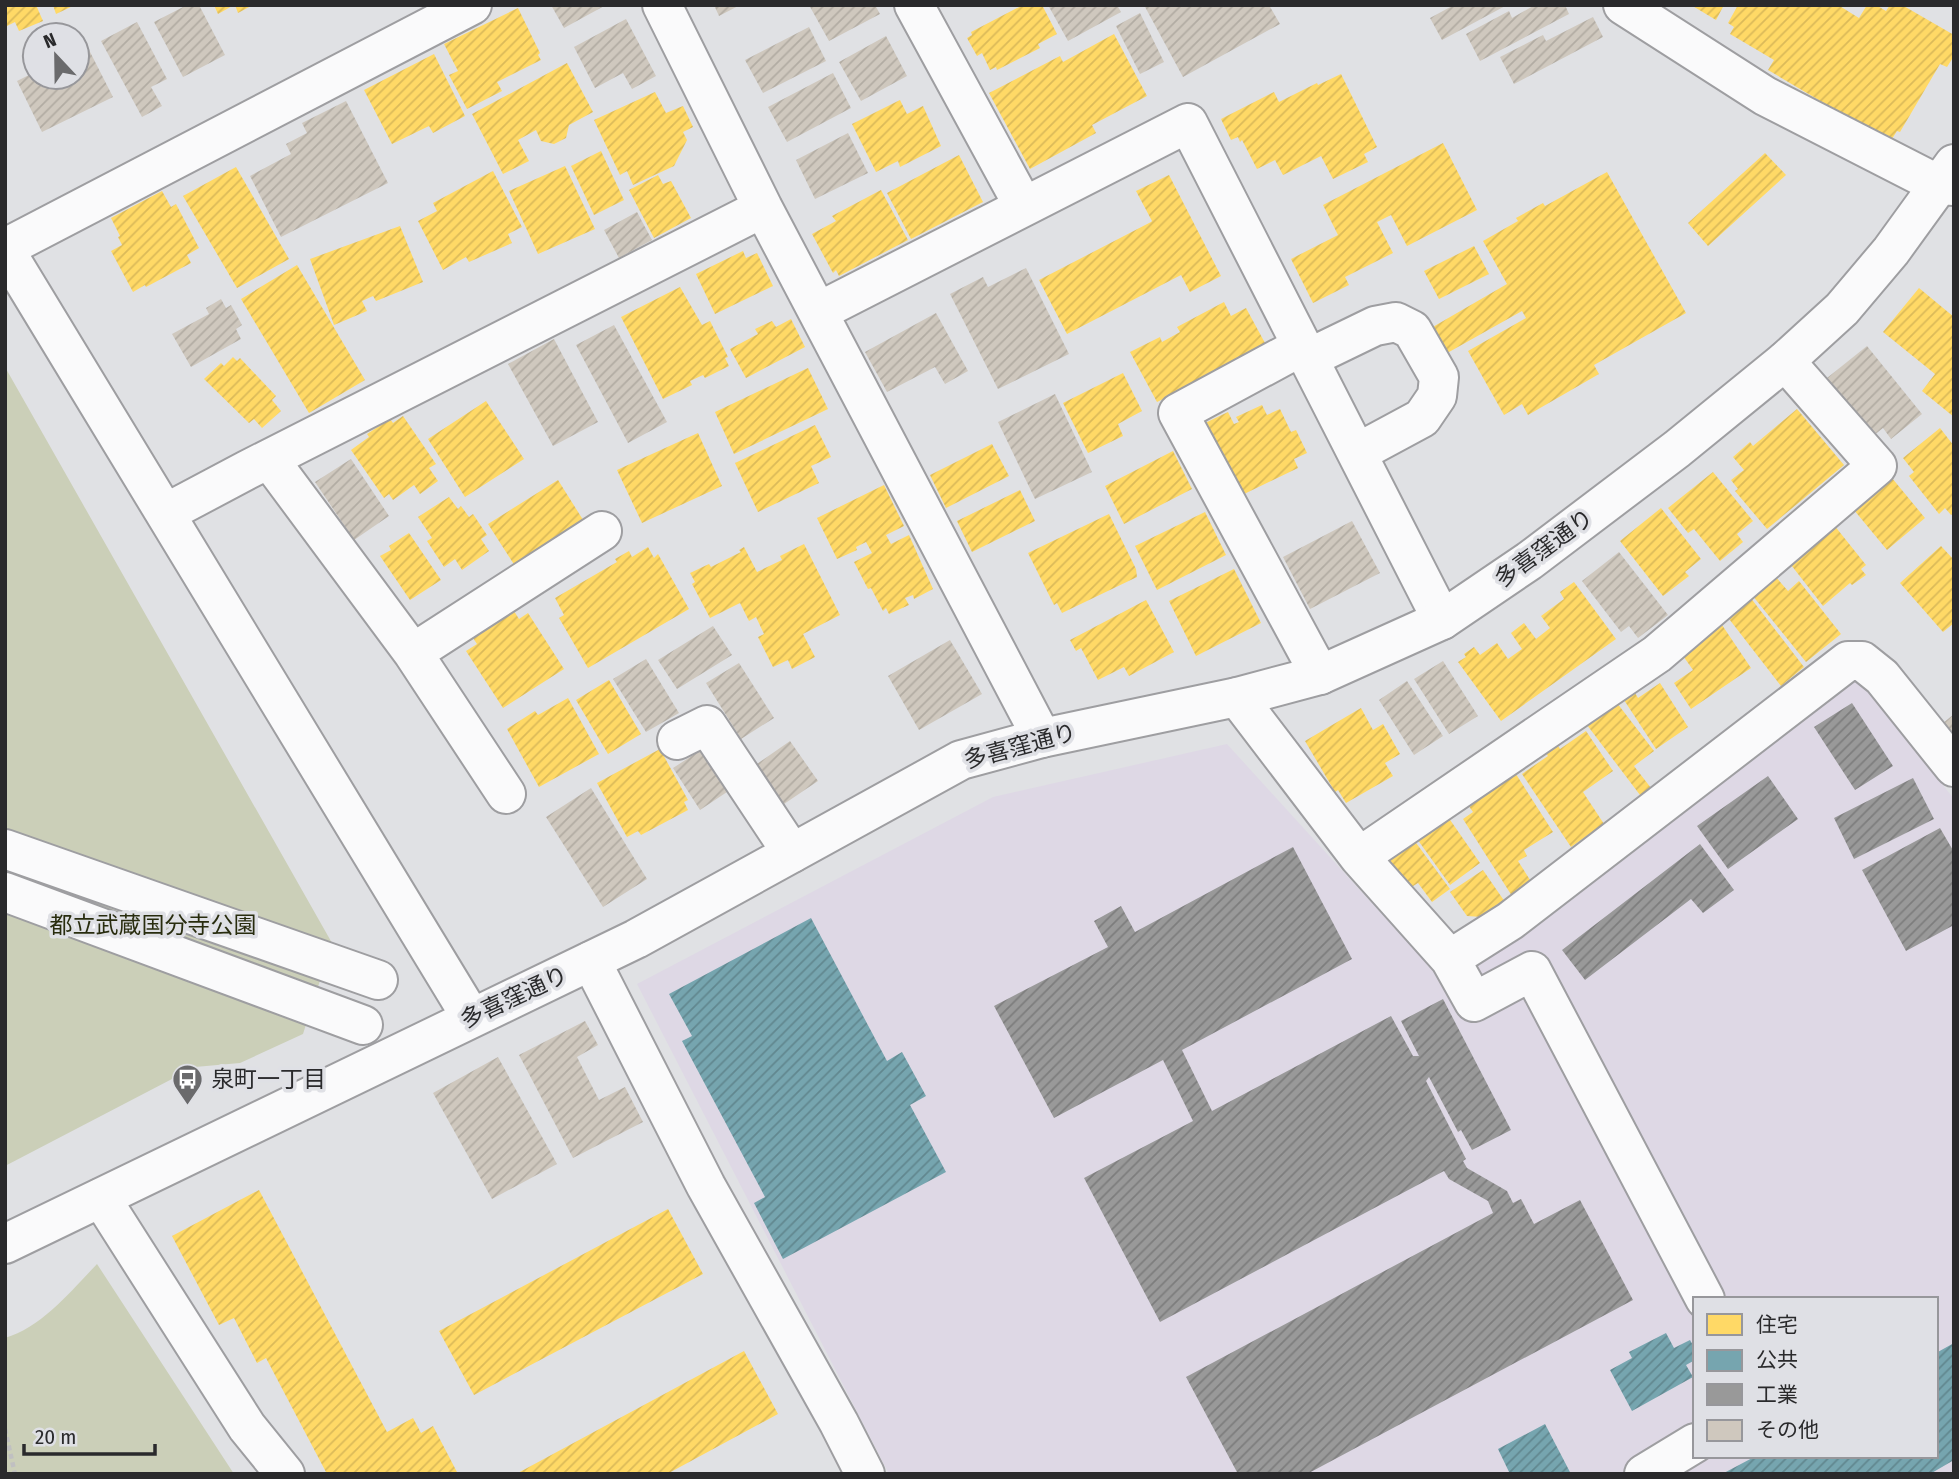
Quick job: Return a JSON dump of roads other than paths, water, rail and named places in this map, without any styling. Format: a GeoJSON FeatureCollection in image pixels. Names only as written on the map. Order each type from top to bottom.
{"type":"FeatureCollection","features":[{"type":"Feature","properties":{"kind":"street"},"geometry":{"type":"LineString","coordinates":[[471,1017],[5,249],[472,5]]}},
{"type":"Feature","properties":{"kind":"street"},"geometry":{"type":"LineString","coordinates":[[662,5],[763,208],[1042,738]]}},
{"type":"Feature","properties":{"kind":"street"},"geometry":{"type":"LineString","coordinates":[[914,5],[1023,205]]}},
{"type":"Feature","properties":{"kind":"street"},"geometry":{"type":"LineString","coordinates":[[1628,7],[1765,96],[1949,178]]}},
{"type":"Feature","properties":{"kind":"street"},"geometry":{"type":"LineString","coordinates":[[818,312],[1188,123],[1442,620]]}},
{"type":"Feature","properties":{"kind":"street","name":"多喜窪通り"},"geometry":{"type":"LineString","coordinates":[[5,1244],[636,939],[961,760],[1042,738],[1237,698],[1320,675],[1442,620],[1529,561],[1667,457],[1785,361],[1842,309],[1949,178]]}},
{"type":"Feature","properties":{"kind":"street"},"geometry":{"type":"LineString","coordinates":[[166,513],[763,208]]}},
{"type":"Feature","properties":{"kind":"street"},"geometry":{"type":"LineString","coordinates":[[1320,675],[1178,413],[1305,352],[1375,326],[1396,322],[1412,330],[1439,377],[1437,396],[1422,418],[1357,453]]}},
{"type":"Feature","properties":{"kind":"street"},"geometry":{"type":"LineString","coordinates":[[1359,857],[1657,654],[1877,466],[1785,361]]}},
{"type":"Feature","properties":{"kind":"street"},"geometry":{"type":"LineString","coordinates":[[269,459],[413,653],[506,794]]}},
{"type":"Feature","properties":{"kind":"street"},"geometry":{"type":"LineString","coordinates":[[413,653],[602,531]]}},
{"type":"Feature","properties":{"kind":"street"},"geometry":{"type":"LineString","coordinates":[[1450,959],[1510,921],[1848,661],[1863,661],[1882,677],[1954,767]]}},
{"type":"Feature","properties":{"kind":"street"},"geometry":{"type":"LineString","coordinates":[[1237,698],[1359,857],[1450,959],[1474,1002],[1532,971],[1704,1297]]}},
{"type":"Feature","properties":{"kind":"street"},"geometry":{"type":"LineString","coordinates":[[677,740],[707,725],[792,853]]}},
{"type":"Feature","properties":{"kind":"street"},"geometry":{"type":"LineString","coordinates":[[5,849],[378,980]]}},
{"type":"Feature","properties":{"kind":"street"},"geometry":{"type":"LineString","coordinates":[[5,892],[363,1025]]}},
{"type":"Feature","properties":{"kind":"street"},"geometry":{"type":"LineString","coordinates":[[591,961],[706,1186],[839,1423],[864,1474]]}},
{"type":"Feature","properties":{"kind":"street"},"geometry":{"type":"LineString","coordinates":[[101,1198],[247,1427],[285,1474]]}},
{"type":"Feature","properties":{"kind":"street"},"geometry":{"type":"LineString","coordinates":[[1644,1474],[1693,1444]]}},
{"type":"Feature","properties":{"kind":"place","name":"泉町一丁目"},"geometry":{"type":"Point","coordinates":[188,1106]}},
{"type":"Feature","properties":{"kind":"park label","name":"都立武蔵国分寺公園"},"geometry":{"type":"Point","coordinates":[153,925]}}]}
